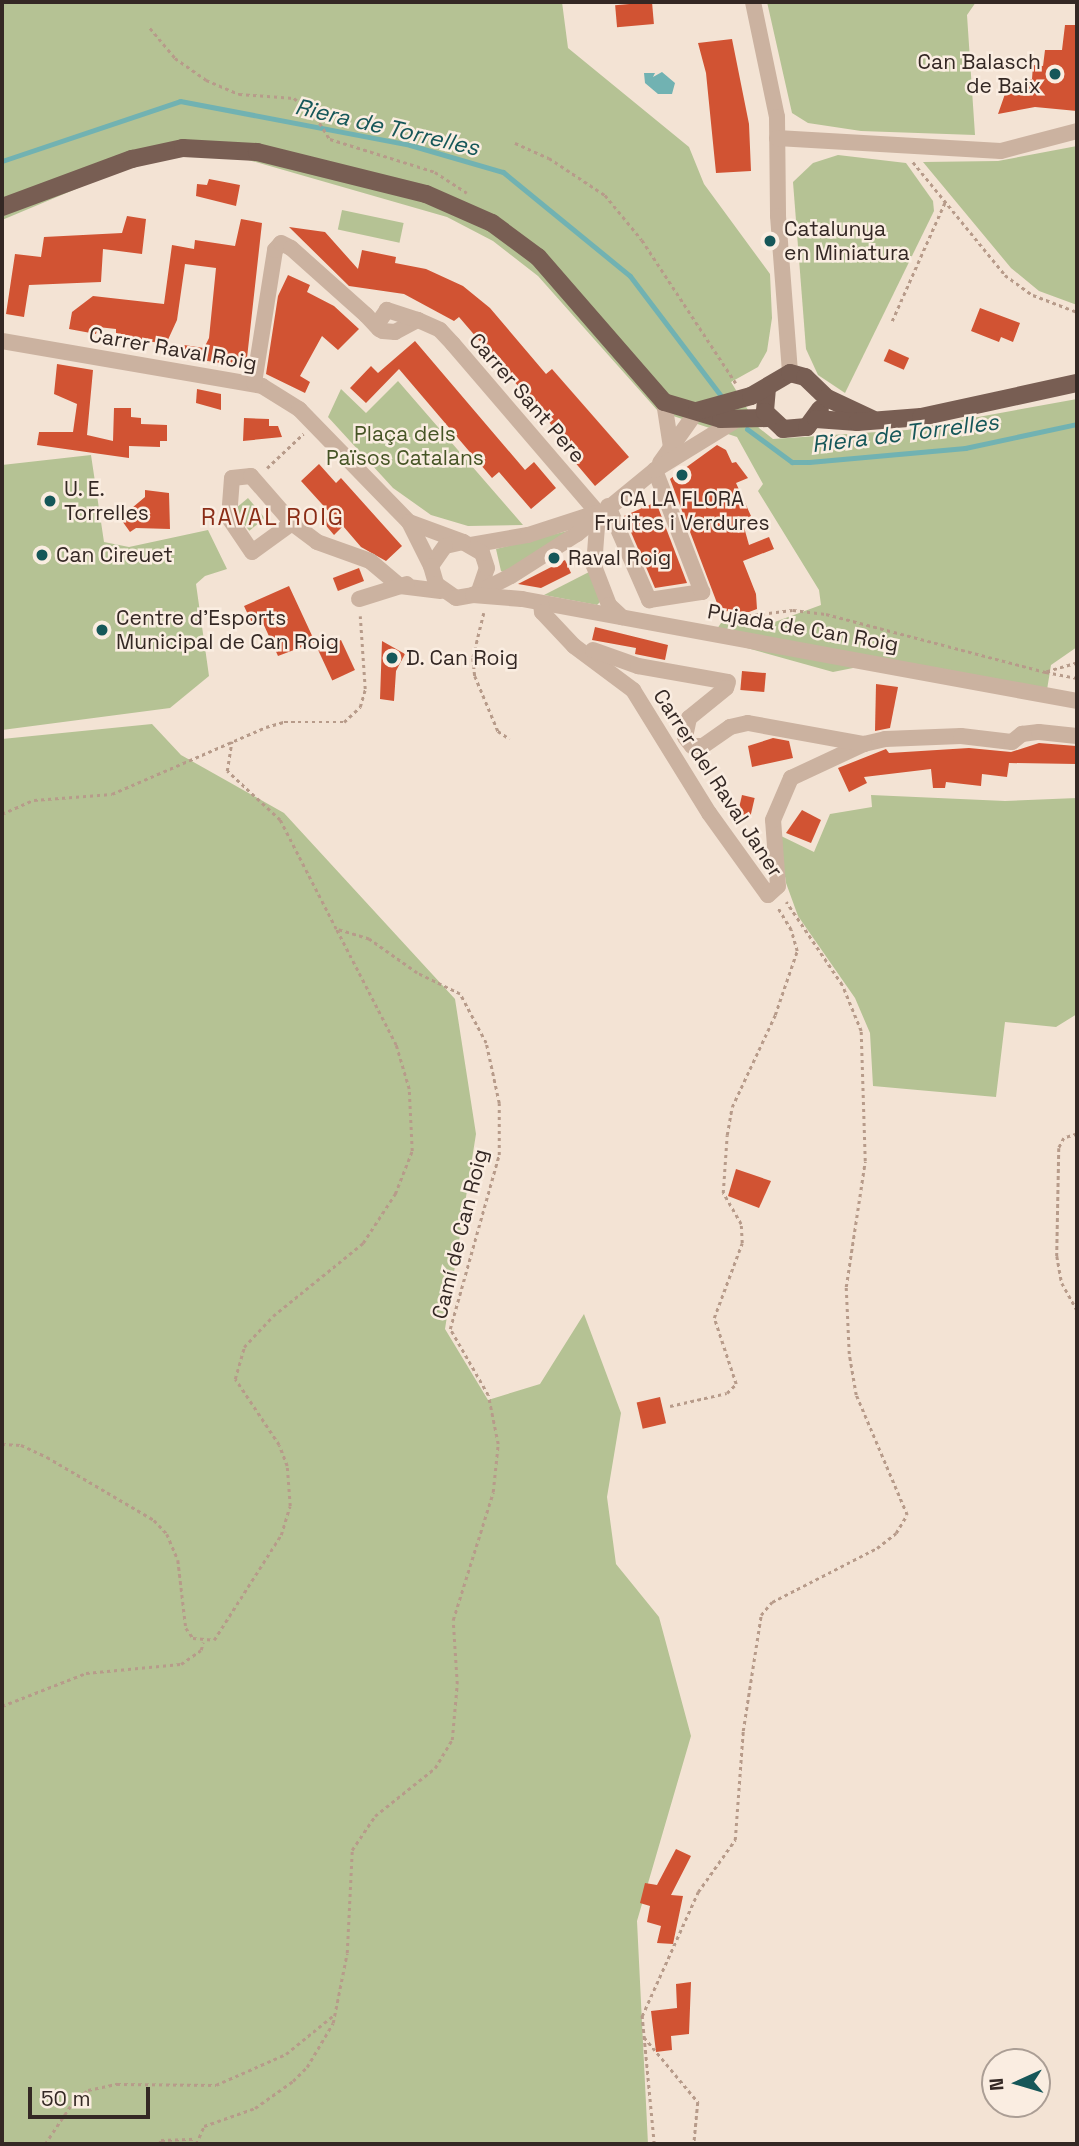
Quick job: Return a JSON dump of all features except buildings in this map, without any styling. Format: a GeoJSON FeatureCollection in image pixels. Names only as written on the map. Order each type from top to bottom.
{"type":"FeatureCollection","features":[{"type":"Feature","properties":{"kind":"main road"},"geometry":{"type":"LineString","coordinates":[[2,207],[121,163],[183,148],[257,152],[426,194],[492,223],[538,257],[664,402],[721,419],[768,418],[783,429],[795,431],[816,419],[875,420],[948,413],[1077,383]]}},
{"type":"Feature","properties":{"kind":"main road"},"geometry":{"type":"LineString","coordinates":[[696,411],[745,398],[768,388],[790,373],[806,377],[819,392],[875,420]]}},
{"type":"Feature","properties":{"kind":"main road"},"geometry":{"type":"LineString","coordinates":[[768,388],[764,400],[768,418]]}},
{"type":"Feature","properties":{"kind":"main road"},"geometry":{"type":"LineString","coordinates":[[816,419],[821,406],[819,392]]}},
{"type":"Feature","properties":{"kind":"street"},"geometry":{"type":"LineString","coordinates":[[754,2],[775,99],[778,216],[790,373]]}},
{"type":"Feature","properties":{"kind":"street"},"geometry":{"type":"LineString","coordinates":[[777,138],[910,148],[1001,150],[1077,131]]}},
{"type":"Feature","properties":{"kind":"street","name":"Carrer Sant Pere"},"geometry":{"type":"LineString","coordinates":[[254,383],[275,250],[281,243],[376,326],[390,333],[418,320],[440,330],[603,509],[649,600],[702,592]]}},
{"type":"Feature","properties":{"kind":"street","name":"Carrer Raval Roig"},"geometry":{"type":"LineString","coordinates":[[2,341],[254,383],[281,395],[314,424],[409,522],[431,567]]}},
{"type":"Feature","properties":{"kind":"street"},"geometry":{"type":"LineString","coordinates":[[664,402],[671,447]]}},
{"type":"Feature","properties":{"kind":"street"},"geometry":{"type":"LineString","coordinates":[[655,470],[696,411]]}},
{"type":"Feature","properties":{"kind":"street"},"geometry":{"type":"LineString","coordinates":[[292,523],[252,552],[229,515],[232,478],[247,475],[254,479],[292,523],[317,542],[370,561],[400,586],[441,591],[456,598],[480,594],[577,534],[603,509],[655,470],[738,419]]}},
{"type":"Feature","properties":{"kind":"street"},"geometry":{"type":"LineString","coordinates":[[655,470],[702,592]]}},
{"type":"Feature","properties":{"kind":"street"},"geometry":{"type":"LineString","coordinates":[[363,598],[400,586],[431,567],[444,546],[528,534],[603,509]]}},
{"type":"Feature","properties":{"kind":"street"},"geometry":{"type":"LineString","coordinates":[[603,509],[594,566],[609,605],[623,617]]}},
{"type":"Feature","properties":{"kind":"street","name":"Carrer Raval Roig"},"geometry":{"type":"LineString","coordinates":[[409,522],[467,543]]}},
{"type":"Feature","properties":{"kind":"street"},"geometry":{"type":"LineString","coordinates":[[467,543],[482,553],[487,568],[522,599]]}},
{"type":"Feature","properties":{"kind":"street"},"geometry":{"type":"LineString","coordinates":[[431,567],[441,591]]}},
{"type":"Feature","properties":{"kind":"street"},"geometry":{"type":"LineString","coordinates":[[480,594],[487,568]]}},
{"type":"Feature","properties":{"kind":"street","name":"Pujada de Can Roig"},"geometry":{"type":"LineString","coordinates":[[480,594],[623,617],[1077,701]]}},
{"type":"Feature","properties":{"kind":"street"},"geometry":{"type":"LineString","coordinates":[[544,603],[593,650],[609,658],[728,681],[726,688],[689,718],[685,737],[692,746],[703,746],[730,727],[748,723],[864,744]]}},
{"type":"Feature","properties":{"kind":"street","name":"Carrer del Raval Janer"},"geometry":{"type":"LineString","coordinates":[[544,603],[542,612],[574,646],[633,690],[722,833],[762,891],[774,891],[773,820],[786,783],[864,744],[912,736],[1012,742],[1028,732],[1077,736]]}},
{"type":"Feature","properties":{"kind":"path"},"geometry":{"type":"LineString","coordinates":[[150,28],[175,58],[206,80],[239,94],[294,98],[318,120],[330,139]]}},
{"type":"Feature","properties":{"kind":"path"},"geometry":{"type":"LineString","coordinates":[[515,143],[575,174],[624,216],[745,398]]}},
{"type":"Feature","properties":{"kind":"path"},"geometry":{"type":"LineString","coordinates":[[910,148],[913,164],[1005,275],[1032,295],[1077,312]]}},
{"type":"Feature","properties":{"kind":"path"},"geometry":{"type":"LineString","coordinates":[[892,321],[945,202]]}},
{"type":"Feature","properties":{"kind":"path"},"geometry":{"type":"LineString","coordinates":[[254,479],[314,424]]}},
{"type":"Feature","properties":{"kind":"path"},"geometry":{"type":"LineString","coordinates":[[702,592],[711,611],[720,617],[793,610],[826,614],[1077,678]]}},
{"type":"Feature","properties":{"kind":"path"},"geometry":{"type":"LineString","coordinates":[[480,594],[475,676],[498,731],[510,740]]}},
{"type":"Feature","properties":{"kind":"path"},"geometry":{"type":"LineString","coordinates":[[2,814],[34,800],[112,794],[232,741],[284,722],[338,724],[356,713],[365,689],[360,609],[363,598]]}},
{"type":"Feature","properties":{"kind":"path"},"geometry":{"type":"LineString","coordinates":[[1046,672],[1077,663]]}},
{"type":"Feature","properties":{"kind":"path"},"geometry":{"type":"LineString","coordinates":[[2,1444],[21,1445],[47,1457],[154,1520],[167,1534],[178,1560],[186,1628],[193,1639],[203,1642],[214,1640],[225,1627],[281,1535],[290,1506],[287,1466],[279,1445],[235,1379],[244,1347],[273,1316],[363,1243],[396,1194],[412,1151],[409,1089],[396,1045],[280,820],[227,771],[232,741]]}},
{"type":"Feature","properties":{"kind":"path"},"geometry":{"type":"LineString","coordinates":[[670,1406],[727,1393],[736,1384],[714,1318],[742,1243],[741,1224],[723,1193],[730,1116],[775,1015],[797,951],[792,930],[774,891]]}},
{"type":"Feature","properties":{"kind":"path"},"geometry":{"type":"LineString","coordinates":[[654,2144],[643,2034],[644,2008],[691,1907],[734,1840],[743,1731],[761,1615],[772,1602],[877,1548],[896,1533],[907,1515],[856,1395],[849,1354],[846,1287],[866,1161],[861,1031],[842,985],[774,891]]}},
{"type":"Feature","properties":{"kind":"path","name":"Camí de Can Roig"},"geometry":{"type":"LineString","coordinates":[[195,2139],[204,2126],[255,2108],[293,2081],[323,2044],[335,2014],[350,1930],[352,1850],[375,1816],[435,1768],[447,1751],[455,1726],[453,1620],[493,1492],[498,1444],[492,1405],[453,1337],[451,1321],[497,1166],[500,1134],[491,1059],[466,1001],[369,939],[336,929]]}},
{"type":"Feature","properties":{"kind":"path"},"geometry":{"type":"LineString","coordinates":[[1077,1134],[1064,1138],[1059,1149],[1057,1255],[1062,1283],[1077,1310]]}},
{"type":"Feature","properties":{"kind":"path"},"geometry":{"type":"LineString","coordinates":[[2,1706],[86,1673],[181,1664],[201,1650],[203,1642]]}},
{"type":"Feature","properties":{"kind":"path"},"geometry":{"type":"LineString","coordinates":[[45,2144],[73,2102],[88,2090],[117,2084],[216,2085],[286,2054],[335,2014]]}},
{"type":"Feature","properties":{"kind":"path"},"geometry":{"type":"LineString","coordinates":[[643,2034],[698,2102],[694,2144]]}},
{"type":"Feature","properties":{"kind":"path"},"geometry":{"type":"LineString","coordinates":[[159,2144],[161,2140],[195,2139],[196,2144]]}},
{"type":"Feature","properties":{"kind":"green space"},"geometry":{"type":"Polygon","coordinates":[[[2,2],[562,2],[568,48],[689,147],[704,184],[770,274],[772,318],[767,351],[758,367],[731,382],[759,428],[773,439],[907,430],[1077,399],[1077,647],[1051,665],[1046,696],[858,667],[833,672],[711,638],[721,623],[772,623],[821,605],[819,590],[758,491],[763,484],[737,437],[658,411],[538,276],[493,241],[447,217],[238,157],[198,154],[150,158],[2,220],[2,2]]]}},
{"type":"Feature","properties":{"kind":"green space"},"geometry":{"type":"Polygon","coordinates":[[[767,2],[976,2],[967,15],[975,135],[861,131],[808,123],[792,113],[767,2]]]}},
{"type":"Feature","properties":{"kind":"green space"},"geometry":{"type":"Polygon","coordinates":[[[1077,146],[1077,305],[1039,291],[1011,268],[923,162],[998,161],[1077,146]]]}},
{"type":"Feature","properties":{"kind":"green space"},"geometry":{"type":"Polygon","coordinates":[[[838,155],[906,163],[933,201],[934,211],[845,393],[818,375],[806,349],[793,182],[813,163],[838,155]]]}},
{"type":"Feature","properties":{"kind":"green space"},"geometry":{"type":"Polygon","coordinates":[[[342,210],[404,223],[399,243],[338,230],[342,210]]]}},
{"type":"Feature","properties":{"kind":"green space","name":"Plaça dels Països Catalans"},"geometry":{"type":"Polygon","coordinates":[[[398,381],[523,525],[468,526],[431,515],[393,488],[328,417],[341,389],[366,413],[398,381]]]}},
{"type":"Feature","properties":{"kind":"green space","name":"Centre d'Esports Municipal de Can Roig"},"geometry":{"type":"Polygon","coordinates":[[[91,455],[104,542],[129,547],[208,530],[227,569],[205,576],[196,584],[209,676],[170,708],[2,730],[2,465],[91,455]]]}},
{"type":"Feature","properties":{"kind":"green space"},"geometry":{"type":"Polygon","coordinates":[[[248,498],[265,518],[249,531],[233,511],[248,498]]]}},
{"type":"Feature","properties":{"kind":"green space"},"geometry":{"type":"Polygon","coordinates":[[[579,528],[505,573],[501,571],[496,549],[579,528]]]}},
{"type":"Feature","properties":{"kind":"green space"},"geometry":{"type":"Polygon","coordinates":[[[589,572],[600,602],[597,605],[544,595],[589,572]]]}},
{"type":"Feature","properties":{"kind":"green space"},"geometry":{"type":"Polygon","coordinates":[[[152,724],[181,755],[284,813],[455,999],[476,1134],[445,1329],[488,1400],[540,1384],[584,1314],[621,1413],[607,1497],[616,1564],[659,1617],[691,1736],[637,1921],[648,2144],[2,2144],[2,739],[152,724]]]}},
{"type":"Feature","properties":{"kind":"green space"},"geometry":{"type":"Polygon","coordinates":[[[871,795],[1005,801],[1077,798],[1077,1014],[1056,1027],[1005,1022],[996,1097],[873,1086],[870,1033],[855,998],[798,916],[786,883],[779,835],[814,852],[830,814],[872,807],[871,795]]]}},
{"type":"Feature","properties":{"kind":"water"},"geometry":{"type":"Polygon","coordinates":[[[662,72],[675,83],[672,94],[658,94],[645,83],[644,73],[655,73],[653,77],[662,72]]]}},
{"type":"Feature","properties":{"kind":"waterway","name":"Riera de Torrelles"},"geometry":{"type":"LineString","coordinates":[[2,161],[180,101],[410,145],[503,172],[630,276],[721,396]]}},
{"type":"Feature","properties":{"kind":"waterway","name":"Riera de Torrelles"},"geometry":{"type":"LineString","coordinates":[[747,429],[792,462],[809,462],[965,448],[1077,424]]}},
{"type":"Feature","properties":{"kind":"place","name":"Can Balasch de Baix"},"geometry":{"type":"Point","coordinates":[1055,74]}},
{"type":"Feature","properties":{"kind":"place","name":"Catalunya en Miniatura"},"geometry":{"type":"Point","coordinates":[770,241]}},
{"type":"Feature","properties":{"kind":"place","name":"CA LA FLORA Fruites i Verdures"},"geometry":{"type":"Point","coordinates":[682,475]}},
{"type":"Feature","properties":{"kind":"place","name":"U. E. Torrelles"},"geometry":{"type":"Point","coordinates":[50,501]}},
{"type":"Feature","properties":{"kind":"place","name":"Can Cireuet"},"geometry":{"type":"Point","coordinates":[42,555]}},
{"type":"Feature","properties":{"kind":"place","name":"Raval Roig"},"geometry":{"type":"Point","coordinates":[554,558]}},
{"type":"Feature","properties":{"kind":"place","name":"Centre d'Esports Municipal de Can Roig"},"geometry":{"type":"Point","coordinates":[102,630]}},
{"type":"Feature","properties":{"kind":"place","name":"D. Can Roig"},"geometry":{"type":"Point","coordinates":[392,658]}},
{"type":"Feature","properties":{"kind":"district","name":"RAVAL ROIG"},"geometry":{"type":"Point","coordinates":[273,517]}}]}
